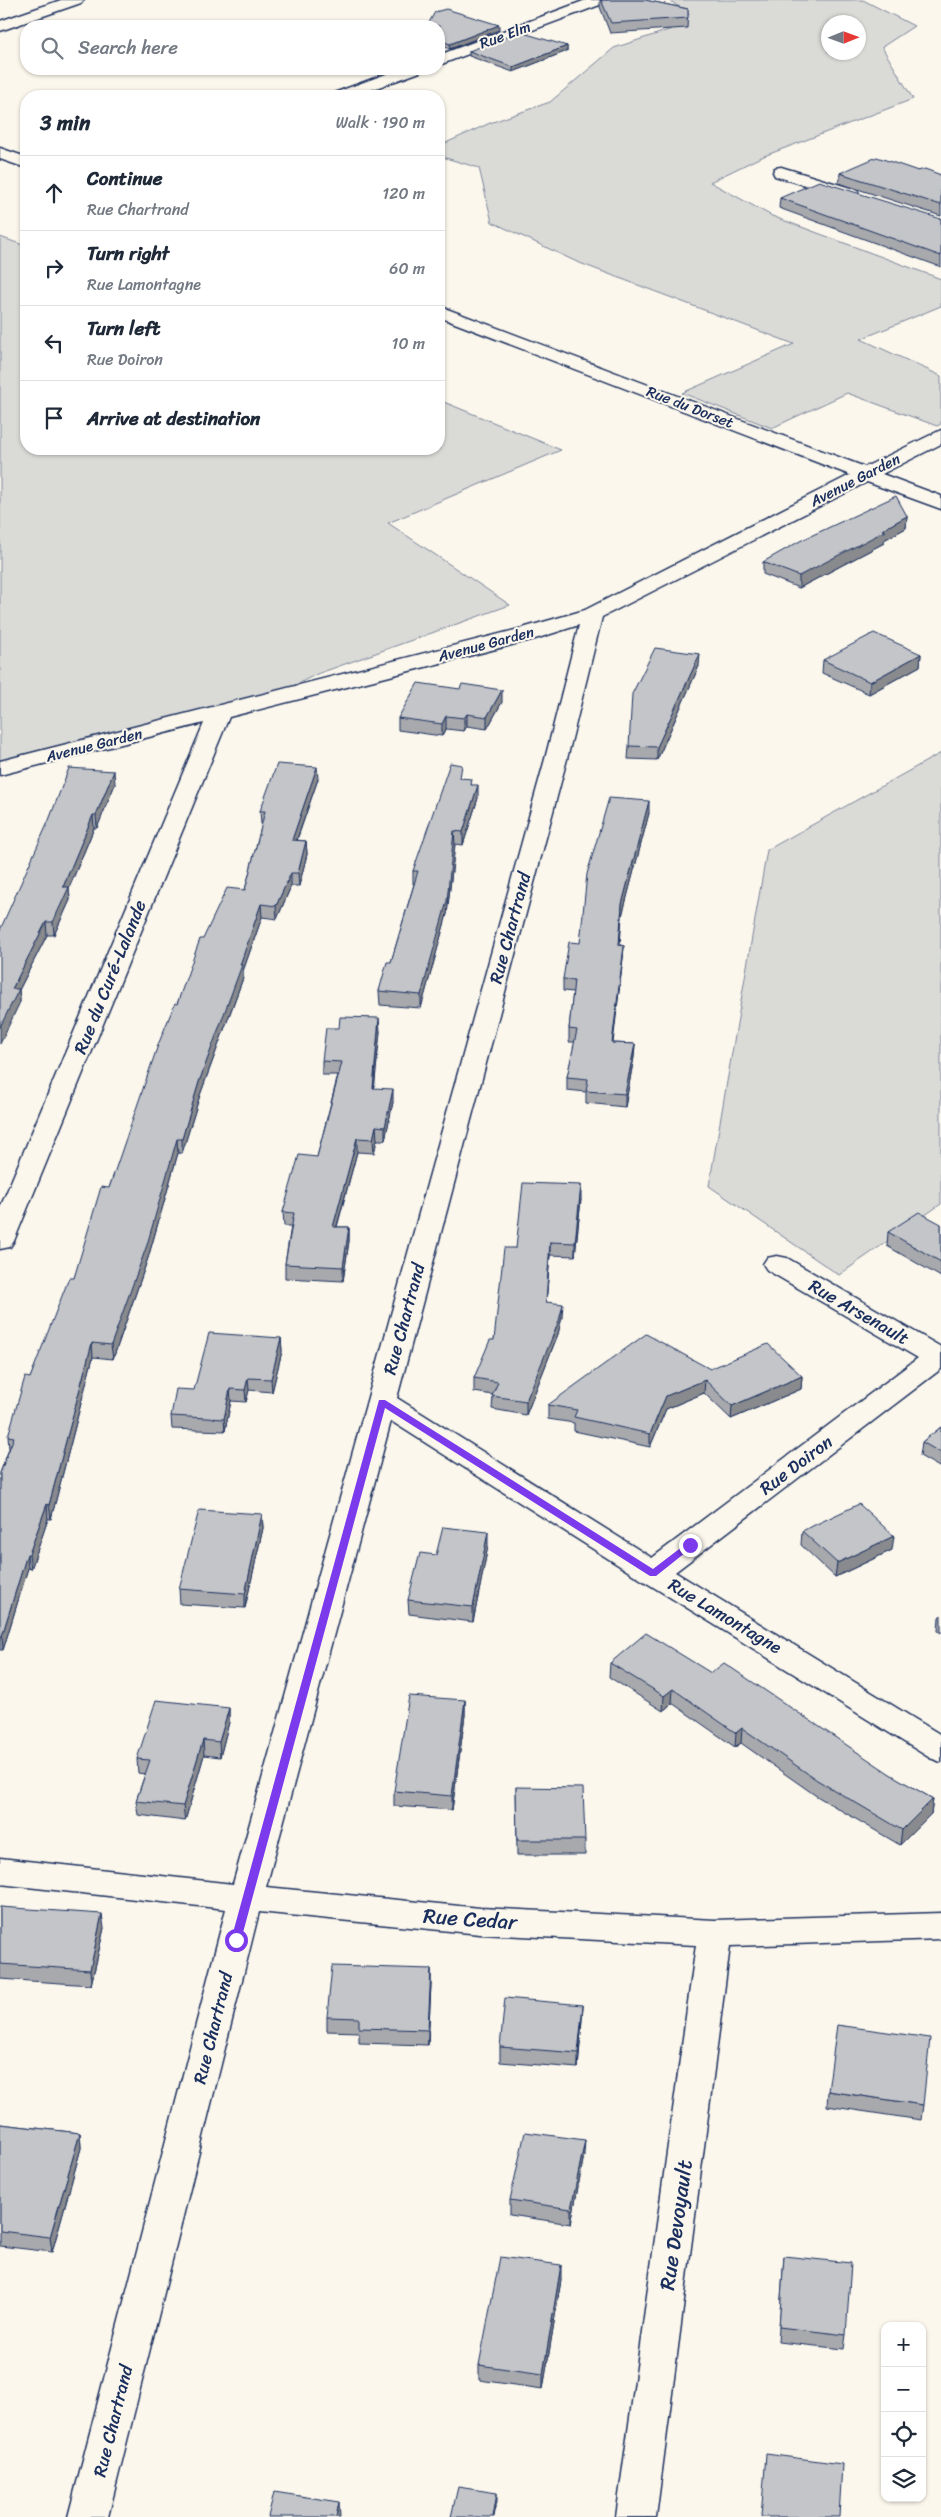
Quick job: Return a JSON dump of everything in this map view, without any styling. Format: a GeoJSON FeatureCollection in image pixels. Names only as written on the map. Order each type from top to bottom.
{"type":"FeatureCollection","features":[{"type":"Feature","properties":{"kind":"street"},"geometry":{"type":"LineString","coordinates":[[0,26],[76,0]]}},
{"type":"Feature","properties":{"kind":"street","name":"Rue Elm"},"geometry":{"type":"LineString","coordinates":[[445,58],[600,0]]}},
{"type":"Feature","properties":{"kind":"street"},"geometry":{"type":"LineString","coordinates":[[356,90],[398,75]]}},
{"type":"Feature","properties":{"kind":"street"},"geometry":{"type":"LineString","coordinates":[[0,153],[20,161]]}},
{"type":"Feature","properties":{"kind":"street"},"geometry":{"type":"LineString","coordinates":[[781,172],[870,200]]}},
{"type":"Feature","properties":{"kind":"street","name":"Rue du Dorset"},"geometry":{"type":"LineString","coordinates":[[445,313],[941,503]]}},
{"type":"Feature","properties":{"kind":"street","name":"Avenue Garden"},"geometry":{"type":"LineString","coordinates":[[0,768],[527,634],[592,614],[941,436]]}},
{"type":"Feature","properties":{"kind":"street","name":"Rue Chartrand"},"geometry":{"type":"LineString","coordinates":[[88,2517],[246,1898],[556,759],[592,614]]}},
{"type":"Feature","properties":{"kind":"street","name":"Rue du Curé-Lalande"},"geometry":{"type":"LineString","coordinates":[[0,1241],[218,713]]}},
{"type":"Feature","properties":{"kind":"street","name":"Rue Arsenault"},"geometry":{"type":"LineString","coordinates":[[777,1264],[939,1358]]}},
{"type":"Feature","properties":{"kind":"street","name":"Rue Doiron"},"geometry":{"type":"LineString","coordinates":[[653,1573],[939,1358]]}},
{"type":"Feature","properties":{"kind":"street","name":"Rue Lamontagne"},"geometry":{"type":"LineString","coordinates":[[382,1402],[653,1573],[881,1711],[941,1750]]}},
{"type":"Feature","properties":{"kind":"street","name":"Rue Cedar"},"geometry":{"type":"LineString","coordinates":[[0,1871],[480,1921],[715,1933],[941,1926]]}},
{"type":"Feature","properties":{"kind":"street","name":"Rue Devoyault"},"geometry":{"type":"LineString","coordinates":[[636,2517],[715,1933]]}},
{"type":"Feature","properties":{"kind":"shaded area"},"geometry":{"type":"Polygon","coordinates":[[[669,0],[863,0],[914,26],[882,47],[913,99],[759,158],[710,182],[772,216],[941,279],[941,306],[861,339],[941,376],[941,424],[937,426],[847,393],[772,428],[682,393],[794,344],[577,262],[492,222],[479,168],[445,158],[445,143],[490,123],[550,102],[614,48],[681,26],[689,14],[669,0]]]}},
{"type":"Feature","properties":{"kind":"shaded area"},"geometry":{"type":"Polygon","coordinates":[[[0,237],[20,244],[20,455],[445,455],[445,402],[561,450],[388,523],[510,605],[317,674],[230,718],[0,775],[0,237]]]}},
{"type":"Feature","properties":{"kind":"shaded area"},"geometry":{"type":"Polygon","coordinates":[[[941,753],[941,1204],[839,1275],[709,1186],[767,850],[941,753]]]}},
{"type":"Feature","properties":{"kind":"building"},"geometry":{"type":"Polygon","coordinates":[[[601,0],[645,0],[688,9],[688,18],[611,23],[601,0]]]}},
{"type":"Feature","properties":{"kind":"building"},"geometry":{"type":"Polygon","coordinates":[[[446,9],[499,25],[450,44],[445,42],[445,20],[430,20],[435,12],[446,9]]]}},
{"type":"Feature","properties":{"kind":"building"},"geometry":{"type":"Polygon","coordinates":[[[520,32],[567,46],[513,67],[469,51],[520,32]]]}},
{"type":"Feature","properties":{"kind":"building"},"geometry":{"type":"Polygon","coordinates":[[[877,157],[918,171],[925,169],[941,175],[941,205],[840,173],[877,157]]]}},
{"type":"Feature","properties":{"kind":"building"},"geometry":{"type":"Polygon","coordinates":[[[819,181],[941,219],[941,256],[780,198],[819,181]]]}},
{"type":"Feature","properties":{"kind":"building"},"geometry":{"type":"Polygon","coordinates":[[[896,496],[907,516],[882,530],[885,531],[799,576],[763,562],[800,541],[896,496]]]}},
{"type":"Feature","properties":{"kind":"building"},"geometry":{"type":"Polygon","coordinates":[[[874,633],[921,654],[870,682],[823,660],[874,633]]]}},
{"type":"Feature","properties":{"kind":"building"},"geometry":{"type":"Polygon","coordinates":[[[655,648],[700,654],[657,747],[629,746],[632,694],[655,648]]]}},
{"type":"Feature","properties":{"kind":"building"},"geometry":{"type":"Polygon","coordinates":[[[418,683],[460,689],[462,684],[502,690],[487,717],[467,714],[464,718],[446,716],[442,724],[398,718],[418,683]]]}},
{"type":"Feature","properties":{"kind":"building"},"geometry":{"type":"Polygon","coordinates":[[[450,763],[462,765],[460,778],[472,779],[471,785],[478,785],[463,832],[454,831],[447,901],[421,995],[379,991],[387,962],[391,962],[418,871],[413,871],[450,763]]]}},
{"type":"Feature","properties":{"kind":"building"},"geometry":{"type":"Polygon","coordinates":[[[277,764],[317,767],[292,840],[306,841],[298,873],[291,873],[276,906],[261,904],[240,965],[242,965],[199,1082],[182,1139],[177,1139],[147,1245],[111,1345],[92,1343],[49,1505],[47,1504],[29,1554],[27,1554],[2,1636],[0,1636],[0,1473],[14,1437],[8,1436],[25,1377],[30,1378],[69,1278],[74,1278],[101,1187],[109,1188],[158,1045],[175,1003],[177,1004],[200,939],[203,939],[227,888],[245,890],[265,811],[260,811],[277,764]]]}},
{"type":"Feature","properties":{"kind":"building"},"geometry":{"type":"Polygon","coordinates":[[[69,768],[114,771],[96,815],[93,815],[63,887],[69,887],[53,922],[46,922],[12,989],[19,989],[0,1027],[0,930],[49,820],[69,768]]]}},
{"type":"Feature","properties":{"kind":"building"},"geometry":{"type":"Polygon","coordinates":[[[609,798],[649,801],[622,904],[619,945],[624,946],[612,1043],[635,1044],[625,1094],[586,1091],[588,1079],[567,1077],[577,1030],[569,1029],[574,980],[563,979],[569,942],[580,943],[587,874],[609,798]]]}},
{"type":"Feature","properties":{"kind":"building"},"geometry":{"type":"Polygon","coordinates":[[[340,1017],[379,1018],[373,1088],[393,1089],[385,1127],[376,1126],[373,1139],[357,1138],[333,1227],[349,1227],[343,1267],[285,1264],[294,1213],[283,1212],[299,1155],[317,1157],[342,1062],[322,1061],[326,1028],[339,1028],[340,1017]]]}},
{"type":"Feature","properties":{"kind":"building"},"geometry":{"type":"Polygon","coordinates":[[[523,1183],[581,1185],[575,1243],[550,1242],[546,1302],[563,1304],[559,1321],[526,1401],[492,1396],[498,1382],[474,1378],[490,1340],[494,1340],[504,1248],[516,1248],[523,1183]]]}},
{"type":"Feature","properties":{"kind":"building"},"geometry":{"type":"Polygon","coordinates":[[[919,1212],[941,1224],[941,1262],[888,1232],[919,1212]]]}},
{"type":"Feature","properties":{"kind":"building"},"geometry":{"type":"Polygon","coordinates":[[[209,1333],[281,1338],[271,1379],[248,1378],[245,1390],[230,1389],[224,1419],[171,1416],[176,1389],[194,1390],[209,1333]]]}},
{"type":"Feature","properties":{"kind":"building"},"geometry":{"type":"Polygon","coordinates":[[[646,1334],[710,1369],[768,1344],[802,1376],[732,1406],[705,1380],[666,1396],[650,1434],[574,1417],[577,1410],[548,1405],[646,1334]]]}},
{"type":"Feature","properties":{"kind":"building"},"geometry":{"type":"Polygon","coordinates":[[[941,1427],[941,1453],[922,1442],[941,1427]]]}},
{"type":"Feature","properties":{"kind":"building"},"geometry":{"type":"Polygon","coordinates":[[[859,1504],[894,1536],[837,1563],[802,1531],[859,1504]]]}},
{"type":"Feature","properties":{"kind":"building"},"geometry":{"type":"Polygon","coordinates":[[[199,1510],[262,1514],[245,1594],[179,1589],[199,1510]]]}},
{"type":"Feature","properties":{"kind":"building"},"geometry":{"type":"Polygon","coordinates":[[[443,1527],[488,1532],[473,1607],[408,1600],[420,1553],[436,1555],[443,1527]]]}},
{"type":"Feature","properties":{"kind":"building"},"geometry":{"type":"Polygon","coordinates":[[[646,1633],[711,1673],[724,1663],[890,1774],[933,1799],[902,1830],[817,1780],[742,1728],[736,1733],[673,1689],[664,1696],[610,1663],[646,1633]]]}},
{"type":"Feature","properties":{"kind":"building"},"geometry":{"type":"Polygon","coordinates":[[[409,1696],[465,1700],[452,1796],[394,1791],[409,1696]]]}},
{"type":"Feature","properties":{"kind":"building"},"geometry":{"type":"Polygon","coordinates":[[[156,1700],[229,1708],[219,1742],[203,1740],[183,1806],[136,1801],[150,1760],[137,1759],[156,1700]]]}},
{"type":"Feature","properties":{"kind":"building"},"geometry":{"type":"Polygon","coordinates":[[[516,1787],[583,1788],[585,1840],[517,1840],[516,1787]]]}},
{"type":"Feature","properties":{"kind":"building"},"geometry":{"type":"Polygon","coordinates":[[[0,1907],[102,1914],[90,1970],[0,1964],[0,1907]]]}},
{"type":"Feature","properties":{"kind":"building"},"geometry":{"type":"Polygon","coordinates":[[[332,1966],[431,1969],[428,2030],[359,2028],[359,2018],[327,2017],[332,1966]]]}},
{"type":"Feature","properties":{"kind":"building"},"geometry":{"type":"Polygon","coordinates":[[[505,1998],[583,2005],[578,2053],[500,2047],[505,1998]]]}},
{"type":"Feature","properties":{"kind":"building"},"geometry":{"type":"Polygon","coordinates":[[[837,2025],[930,2038],[923,2105],[828,2091],[837,2025]]]}},
{"type":"Feature","properties":{"kind":"building"},"geometry":{"type":"Polygon","coordinates":[[[0,2124],[80,2133],[50,2237],[0,2231],[0,2124]]]}},
{"type":"Feature","properties":{"kind":"building"},"geometry":{"type":"Polygon","coordinates":[[[525,2132],[585,2140],[571,2209],[510,2200],[525,2132]]]}},
{"type":"Feature","properties":{"kind":"building"},"geometry":{"type":"Polygon","coordinates":[[[784,2256],[851,2263],[846,2335],[779,2327],[784,2256]]]}},
{"type":"Feature","properties":{"kind":"building"},"geometry":{"type":"Polygon","coordinates":[[[500,2257],[561,2265],[543,2374],[479,2365],[500,2257]]]}},
{"type":"Feature","properties":{"kind":"building"},"geometry":{"type":"Polygon","coordinates":[[[766,2454],[842,2464],[839,2517],[761,2517],[766,2454]]]}},
{"type":"Feature","properties":{"kind":"building"},"geometry":{"type":"Polygon","coordinates":[[[458,2487],[497,2493],[493,2517],[451,2517],[458,2487]]]}},
{"type":"Feature","properties":{"kind":"building"},"geometry":{"type":"Polygon","coordinates":[[[274,2492],[339,2502],[336,2517],[268,2517],[274,2492]]]}},
{"type":"Feature","properties":{"kind":"route"},"geometry":{"type":"LineString","coordinates":[[236,1940],[382,1402],[653,1573],[690,1545]]}}]}
